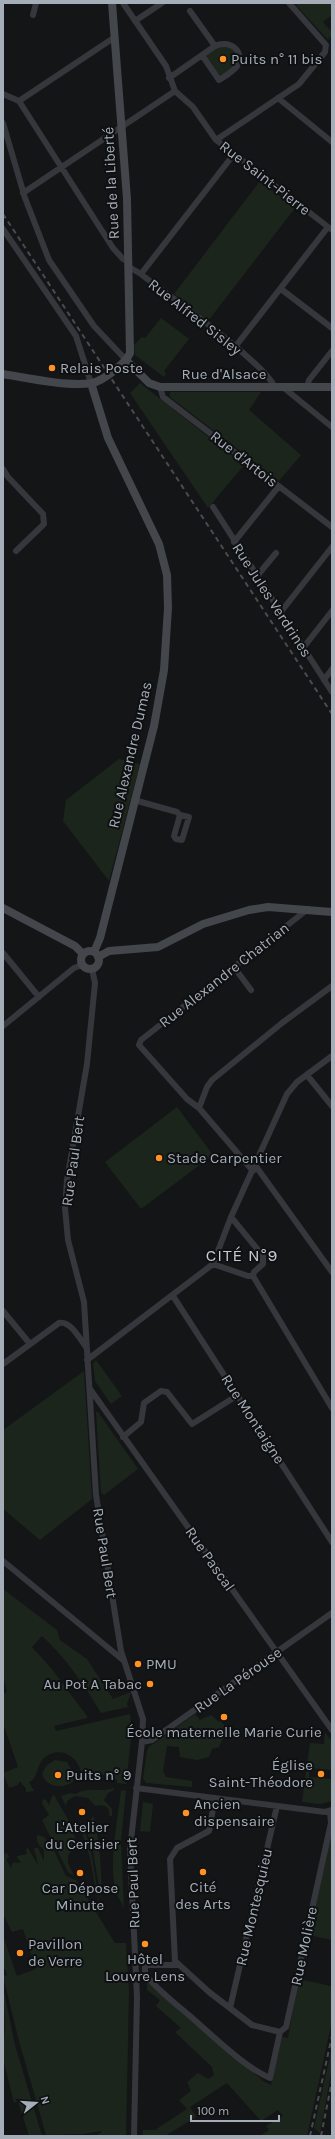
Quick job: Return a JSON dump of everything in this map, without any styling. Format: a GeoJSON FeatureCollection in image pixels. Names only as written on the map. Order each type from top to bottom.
{"type":"FeatureCollection","features":[{"type":"Feature","properties":{"kind":"street"},"geometry":{"type":"LineString","coordinates":[[33,15],[36,3]]}},
{"type":"Feature","properties":{"kind":"street","name":"Rue de la Liberté"},"geometry":{"type":"LineString","coordinates":[[112,3],[122,127],[128,264],[130,348],[126,360]]}},
{"type":"Feature","properties":{"kind":"street","name":"Rue Saint-Pierre"},"geometry":{"type":"LineString","coordinates":[[123,3],[166,66],[169,78],[175,91],[193,107],[216,140],[330,228]]}},
{"type":"Feature","properties":{"kind":"street"},"geometry":{"type":"LineString","coordinates":[[135,21],[162,3]]}},
{"type":"Feature","properties":{"kind":"street"},"geometry":{"type":"LineString","coordinates":[[216,140],[299,84],[325,52],[326,45],[289,3]]}},
{"type":"Feature","properties":{"kind":"street"},"geometry":{"type":"LineString","coordinates":[[190,11],[214,46]]}},
{"type":"Feature","properties":{"kind":"street"},"geometry":{"type":"LineString","coordinates":[[3,94],[19,101],[115,37]]}},
{"type":"Feature","properties":{"kind":"street"},"geometry":{"type":"LineString","coordinates":[[169,78],[214,46],[223,44],[233,46],[239,57],[235,68],[219,80],[202,55]]}},
{"type":"Feature","properties":{"kind":"street"},"geometry":{"type":"LineString","coordinates":[[23,193],[175,91]]}},
{"type":"Feature","properties":{"kind":"street"},"geometry":{"type":"LineString","coordinates":[[278,98],[332,142]]}},
{"type":"Feature","properties":{"kind":"street","name":"Rue Alfred Sisley"},"geometry":{"type":"LineString","coordinates":[[19,101],[113,248],[128,264],[235,347],[270,377],[275,388]]}},
{"type":"Feature","properties":{"kind":"street"},"geometry":{"type":"LineString","coordinates":[[3,123],[23,193],[49,260],[72,296],[94,326],[126,360],[111,373],[91,383],[52,382],[3,374]]}},
{"type":"Feature","properties":{"kind":"street"},"geometry":{"type":"LineString","coordinates":[[141,274],[234,154]]}},
{"type":"Feature","properties":{"kind":"street"},"geometry":{"type":"LineString","coordinates":[[235,347],[330,228]]}},
{"type":"Feature","properties":{"kind":"street"},"geometry":{"type":"LineString","coordinates":[[3,231],[76,336],[91,383]]}},
{"type":"Feature","properties":{"kind":"street"},"geometry":{"type":"LineString","coordinates":[[281,289],[332,328]]}},
{"type":"Feature","properties":{"kind":"street"},"geometry":{"type":"LineString","coordinates":[[298,400],[303,388],[332,352]]}},
{"type":"Feature","properties":{"kind":"street","name":"Rue d'Alsace"},"geometry":{"type":"LineString","coordinates":[[126,360],[149,383],[160,387],[332,387]]}},
{"type":"Feature","properties":{"kind":"street","name":"Rue Alexandre Dumas"},"geometry":{"type":"LineString","coordinates":[[91,383],[108,438],[155,532],[167,574],[167,628],[164,670],[154,726],[96,954]]}},
{"type":"Feature","properties":{"kind":"street","name":"Rue d'Artois"},"geometry":{"type":"LineString","coordinates":[[160,387],[164,397],[332,527]]}},
{"type":"Feature","properties":{"kind":"street"},"geometry":{"type":"LineString","coordinates":[[284,388],[332,427]]}},
{"type":"Feature","properties":{"kind":"street"},"geometry":{"type":"LineString","coordinates":[[3,469],[5,479],[43,514],[45,519],[44,524],[16,551]]}},
{"type":"Feature","properties":{"kind":"street"},"geometry":{"type":"LineString","coordinates":[[234,542],[278,486]]}},
{"type":"Feature","properties":{"kind":"street","name":"Rue Jules Verdrines"},"geometry":{"type":"LineString","coordinates":[[213,507],[234,542],[332,692]]}},
{"type":"Feature","properties":{"kind":"street"},"geometry":{"type":"LineString","coordinates":[[280,613],[332,547]]}},
{"type":"Feature","properties":{"kind":"street"},"geometry":{"type":"LineString","coordinates":[[257,576],[276,553]]}},
{"type":"Feature","properties":{"kind":"street"},"geometry":{"type":"LineString","coordinates":[[304,648],[332,611]]}},
{"type":"Feature","properties":{"kind":"street"},"geometry":{"type":"LineString","coordinates":[[324,680],[332,669]]}},
{"type":"Feature","properties":{"kind":"street"},"geometry":{"type":"LineString","coordinates":[[134,800],[177,812],[180,815]]}},
{"type":"Feature","properties":{"kind":"street"},"geometry":{"type":"LineString","coordinates":[[96,954],[99,963],[92,969],[86,969],[82,965],[81,959],[84,954],[88,952],[96,954],[109,951],[149,948],[164,944],[202,924],[249,910],[268,907],[332,912]]}},
{"type":"Feature","properties":{"kind":"street"},"geometry":{"type":"LineString","coordinates":[[3,908],[76,946],[84,954]]}},
{"type":"Feature","properties":{"kind":"street","name":"Rue Alexandre Chatrian"},"geometry":{"type":"LineString","coordinates":[[199,1108],[187,1099],[138,1045],[141,1040],[308,909]]}},
{"type":"Feature","properties":{"kind":"street"},"geometry":{"type":"LineString","coordinates":[[99,941],[109,951]]}},
{"type":"Feature","properties":{"kind":"street"},"geometry":{"type":"LineString","coordinates":[[3,953],[39,997]]}},
{"type":"Feature","properties":{"kind":"street"},"geometry":{"type":"LineString","coordinates":[[3,1026],[74,968],[82,965]]}},
{"type":"Feature","properties":{"kind":"street"},"geometry":{"type":"LineString","coordinates":[[234,967],[251,990]]}},
{"type":"Feature","properties":{"kind":"street","name":"Rue Paul Bert"},"geometry":{"type":"LineString","coordinates":[[92,969],[95,983],[90,1043],[84,1088],[67,1180],[65,1208],[68,1240],[83,1298],[96,1495],[123,1660],[142,1714],[142,1742],[130,1849],[137,1997],[134,2136]]}},
{"type":"Feature","properties":{"kind":"street"},"geometry":{"type":"LineString","coordinates":[[332,986],[282,1023],[212,1080],[207,1087],[199,1108],[254,1168],[332,1272]]}},
{"type":"Feature","properties":{"kind":"street"},"geometry":{"type":"LineString","coordinates":[[87,1360],[173,1296],[213,1264],[286,1094],[307,1075],[332,1056]]}},
{"type":"Feature","properties":{"kind":"street"},"geometry":{"type":"LineString","coordinates":[[307,1075],[332,1106]]}},
{"type":"Feature","properties":{"kind":"street"},"geometry":{"type":"LineString","coordinates":[[232,1217],[263,1256],[263,1264],[254,1272],[253,1276]]}},
{"type":"Feature","properties":{"kind":"street"},"geometry":{"type":"LineString","coordinates":[[213,1264],[248,1276],[253,1276]]}},
{"type":"Feature","properties":{"kind":"street"},"geometry":{"type":"LineString","coordinates":[[253,1276],[332,1408]]}},
{"type":"Feature","properties":{"kind":"street","name":"Rue Montaigne"},"geometry":{"type":"LineString","coordinates":[[173,1296],[332,1542]]}},
{"type":"Feature","properties":{"kind":"street"},"geometry":{"type":"LineString","coordinates":[[3,1311],[30,1344]]}},
{"type":"Feature","properties":{"kind":"street"},"geometry":{"type":"LineString","coordinates":[[3,1364],[63,1322],[68,1325],[86,1347]]}},
{"type":"Feature","properties":{"kind":"street","name":"Rue Pascal"},"geometry":{"type":"LineString","coordinates":[[89,1387],[332,1730]]}},
{"type":"Feature","properties":{"kind":"street"},"geometry":{"type":"LineString","coordinates":[[124,1437],[141,1422],[144,1403],[162,1391],[167,1392],[192,1424],[238,1395]]}},
{"type":"Feature","properties":{"kind":"street"},"geometry":{"type":"LineString","coordinates":[[3,1561],[123,1660]]}},
{"type":"Feature","properties":{"kind":"street","name":"Rue La Pérouse"},"geometry":{"type":"LineString","coordinates":[[142,1742],[152,1740],[332,1613]]}},
{"type":"Feature","properties":{"kind":"street"},"geometry":{"type":"LineString","coordinates":[[136,1788],[277,1806],[331,1811]]}},
{"type":"Feature","properties":{"kind":"street"},"geometry":{"type":"LineString","coordinates":[[215,1798],[210,1831],[177,1848],[170,1859],[175,1961],[252,2025],[280,2032]]}},
{"type":"Feature","properties":{"kind":"street","name":"Rue Montesquieu"},"geometry":{"type":"LineString","coordinates":[[230,2008],[277,1806]]}},
{"type":"Feature","properties":{"kind":"street","name":"Rue Molière"},"geometry":{"type":"LineString","coordinates":[[177,1964],[145,1965],[146,1975],[170,1999],[256,2070],[270,2078],[280,2032],[286,2027],[331,1823],[331,1811]]}},
{"type":"Feature","properties":{"kind":"shaded area"},"geometry":{"type":"Polygon","coordinates":[[[294,3],[332,3],[332,15],[323,22],[332,32],[332,35],[328,40],[294,3]]]}},
{"type":"Feature","properties":{"kind":"shaded area"},"geometry":{"type":"Polygon","coordinates":[[[227,46],[233,50],[236,58],[234,65],[221,75],[218,74],[206,55],[219,47],[227,46]]]}},
{"type":"Feature","properties":{"kind":"shaded area"},"geometry":{"type":"Polygon","coordinates":[[[260,181],[295,208],[208,321],[174,294],[260,181]]]}},
{"type":"Feature","properties":{"kind":"shaded area"},"geometry":{"type":"Polygon","coordinates":[[[161,318],[189,339],[164,371],[166,374],[164,377],[135,355],[134,345],[142,337],[145,338],[161,318]]]}},
{"type":"Feature","properties":{"kind":"shaded area"},"geometry":{"type":"Polygon","coordinates":[[[140,383],[244,465],[208,508],[130,393],[140,383]]]}},
{"type":"Feature","properties":{"kind":"shaded area"},"geometry":{"type":"Polygon","coordinates":[[[170,392],[261,392],[249,410],[301,455],[279,481],[170,397],[170,392]]]}},
{"type":"Feature","properties":{"kind":"shaded area"},"geometry":{"type":"Polygon","coordinates":[[[119,759],[140,764],[109,881],[63,821],[66,800],[119,759]]]}},
{"type":"Feature","properties":{"kind":"shaded area","name":"Stade Carpentier"},"geometry":{"type":"Polygon","coordinates":[[[177,1107],[213,1155],[141,1209],[105,1162],[177,1107]]]}},
{"type":"Feature","properties":{"kind":"shaded area"},"geometry":{"type":"Polygon","coordinates":[[[96,1360],[122,1396],[111,1404],[95,1381],[93,1364],[96,1360]]]}},
{"type":"Feature","properties":{"kind":"shaded area"},"geometry":{"type":"Polygon","coordinates":[[[84,1371],[92,1499],[40,1540],[3,1509],[3,1430],[84,1371]]]}},
{"type":"Feature","properties":{"kind":"shaded area"},"geometry":{"type":"Polygon","coordinates":[[[96,1412],[98,1412],[138,1469],[104,1495],[101,1493],[96,1412]]]}},
{"type":"Feature","properties":{"kind":"shaded area"},"geometry":{"type":"Polygon","coordinates":[[[3,1589],[57,1630],[60,1640],[87,1659],[113,1699],[131,1692],[127,1704],[128,1707],[101,1713],[74,1673],[42,1636],[32,1647],[51,1668],[87,1716],[87,1718],[54,1726],[56,1731],[130,1714],[132,1729],[126,1784],[117,1783],[117,1780],[101,1774],[96,1776],[81,1772],[76,1761],[72,1757],[62,1752],[56,1752],[42,1760],[36,1774],[29,1782],[34,1791],[26,1792],[26,1789],[20,1781],[18,1785],[9,1788],[3,1773],[18,1767],[3,1723],[3,1694],[7,1692],[3,1674],[3,1589]]]}},
{"type":"Feature","properties":{"kind":"shaded area"},"geometry":{"type":"Polygon","coordinates":[[[195,1714],[200,1720],[211,1715],[219,1722],[221,1721],[230,1733],[222,1740],[219,1747],[212,1749],[209,1757],[197,1760],[180,1757],[179,1747],[167,1746],[163,1771],[166,1777],[192,1781],[192,1787],[146,1783],[143,1778],[147,1751],[149,1747],[195,1714]]]}},
{"type":"Feature","properties":{"kind":"shaded area"},"geometry":{"type":"Polygon","coordinates":[[[325,1732],[332,1742],[332,1770],[310,1768],[309,1777],[332,1779],[332,1801],[320,1804],[302,1802],[310,1743],[324,1744],[325,1732]]]}},
{"type":"Feature","properties":{"kind":"shaded area"},"geometry":{"type":"Polygon","coordinates":[[[55,1760],[67,1762],[74,1774],[73,1782],[64,1786],[54,1786],[47,1782],[42,1773],[47,1765],[55,1760]]]}},
{"type":"Feature","properties":{"kind":"shaded area"},"geometry":{"type":"Polygon","coordinates":[[[114,1788],[114,1790],[108,1793],[104,1800],[112,1809],[112,1816],[109,1816],[109,1810],[106,1806],[95,1806],[88,1798],[75,1796],[67,1801],[66,1806],[61,1796],[71,1793],[76,1794],[85,1790],[104,1790],[114,1788]]]}},
{"type":"Feature","properties":{"kind":"shaded area"},"geometry":{"type":"Polygon","coordinates":[[[121,1790],[126,1791],[121,1841],[124,1909],[116,1892],[113,1868],[114,1841],[121,1790]]]}},
{"type":"Feature","properties":{"kind":"shaded area"},"geometry":{"type":"Polygon","coordinates":[[[54,1795],[70,1823],[79,1849],[71,1851],[68,1856],[68,1863],[74,1876],[68,1872],[42,1820],[49,1815],[42,1803],[43,1799],[46,1800],[49,1805],[52,1796],[54,1795]]]}},
{"type":"Feature","properties":{"kind":"shaded area"},"geometry":{"type":"Polygon","coordinates":[[[143,1802],[153,1804],[150,1832],[140,1831],[143,1802]]]}},
{"type":"Feature","properties":{"kind":"shaded area"},"geometry":{"type":"Polygon","coordinates":[[[93,1816],[100,1857],[101,1898],[92,1845],[84,1824],[90,1821],[93,1816]]]}},
{"type":"Feature","properties":{"kind":"shaded area"},"geometry":{"type":"Polygon","coordinates":[[[79,1823],[82,1824],[90,1846],[100,1905],[90,1858],[79,1823]]]}},
{"type":"Feature","properties":{"kind":"shaded area"},"geometry":{"type":"Polygon","coordinates":[[[332,1833],[332,1940],[308,1935],[332,1833]]]}},
{"type":"Feature","properties":{"kind":"shaded area"},"geometry":{"type":"Polygon","coordinates":[[[37,1835],[44,1837],[47,1841],[49,1840],[66,1876],[76,1880],[115,1943],[126,1943],[129,1991],[126,2136],[95,2136],[101,2133],[101,2131],[83,2134],[46,2135],[19,2041],[3,1976],[7,1975],[3,1965],[3,1936],[17,1976],[36,1969],[23,1929],[12,1932],[3,1914],[3,1854],[7,1853],[9,1857],[6,1859],[11,1868],[13,1862],[21,1862],[17,1856],[27,1854],[26,1849],[28,1848],[38,1865],[34,1848],[38,1848],[44,1861],[44,1850],[38,1844],[37,1835]]]}},
{"type":"Feature","properties":{"kind":"shaded area"},"geometry":{"type":"Polygon","coordinates":[[[147,1979],[263,2081],[271,2085],[282,2037],[288,2038],[298,1979],[331,1986],[332,1982],[332,2021],[307,2136],[260,2136],[269,2130],[266,2126],[283,2116],[278,2110],[261,2121],[227,2083],[190,2107],[196,2117],[165,2136],[143,2136],[143,2130],[155,2130],[187,2109],[179,2100],[191,2091],[187,2082],[198,2073],[208,2079],[214,2075],[212,2067],[175,2032],[181,2028],[156,2006],[160,2000],[147,1990],[147,1979]]]}},
{"type":"Feature","properties":{"kind":"shaded area"},"geometry":{"type":"Polygon","coordinates":[[[3,1987],[15,2045],[42,2136],[29,2136],[18,2101],[14,2103],[3,2058],[5,2026],[3,1987]]]}},
{"type":"Feature","properties":{"kind":"shaded area"},"geometry":{"type":"Polygon","coordinates":[[[332,2047],[332,2068],[320,2133],[314,2128],[332,2047]]]}},
{"type":"Feature","properties":{"kind":"railway"},"geometry":{"type":"LineString","coordinates":[[3,214],[332,714]]}},
{"type":"Feature","properties":{"kind":"railway"},"geometry":{"type":"LineString","coordinates":[[310,2136],[332,2036]]}},
{"type":"Feature","properties":{"kind":"railway"},"geometry":{"type":"LineString","coordinates":[[321,2136],[332,2081]]}},
{"type":"Feature","properties":{"kind":"place","name":"Puits n° 11 bis"},"geometry":{"type":"Point","coordinates":[223,59]}},
{"type":"Feature","properties":{"kind":"place","name":"Relais Poste"},"geometry":{"type":"Point","coordinates":[52,368]}},
{"type":"Feature","properties":{"kind":"place","name":"Stade Carpentier"},"geometry":{"type":"Point","coordinates":[159,1158]}},
{"type":"Feature","properties":{"kind":"place","name":"PMU"},"geometry":{"type":"Point","coordinates":[138,1664]}},
{"type":"Feature","properties":{"kind":"place","name":"Au Pot A Tabac"},"geometry":{"type":"Point","coordinates":[150,1684]}},
{"type":"Feature","properties":{"kind":"place","name":"École maternelle Marie Curie"},"geometry":{"type":"Point","coordinates":[224,1717]}},
{"type":"Feature","properties":{"kind":"place","name":"Église Saint-Théodore"},"geometry":{"type":"Point","coordinates":[321,1774]}},
{"type":"Feature","properties":{"kind":"place","name":"Puits n° 9"},"geometry":{"type":"Point","coordinates":[58,1775]}},
{"type":"Feature","properties":{"kind":"place","name":"L'Atelier du Cerisier"},"geometry":{"type":"Point","coordinates":[82,1812]}},
{"type":"Feature","properties":{"kind":"place","name":"Ancien dispensaire"},"geometry":{"type":"Point","coordinates":[186,1813]}},
{"type":"Feature","properties":{"kind":"place","name":"Cité des Arts"},"geometry":{"type":"Point","coordinates":[203,1872]}},
{"type":"Feature","properties":{"kind":"place","name":"Car Dépose Minute"},"geometry":{"type":"Point","coordinates":[80,1873]}},
{"type":"Feature","properties":{"kind":"place","name":"Hôtel Louvre Lens"},"geometry":{"type":"Point","coordinates":[145,1944]}},
{"type":"Feature","properties":{"kind":"place","name":"Pavillon de Verre"},"geometry":{"type":"Point","coordinates":[20,1953]}},
{"type":"Feature","properties":{"kind":"district","name":"CITÉ N°9"},"geometry":{"type":"Point","coordinates":[242,1255]}}]}
